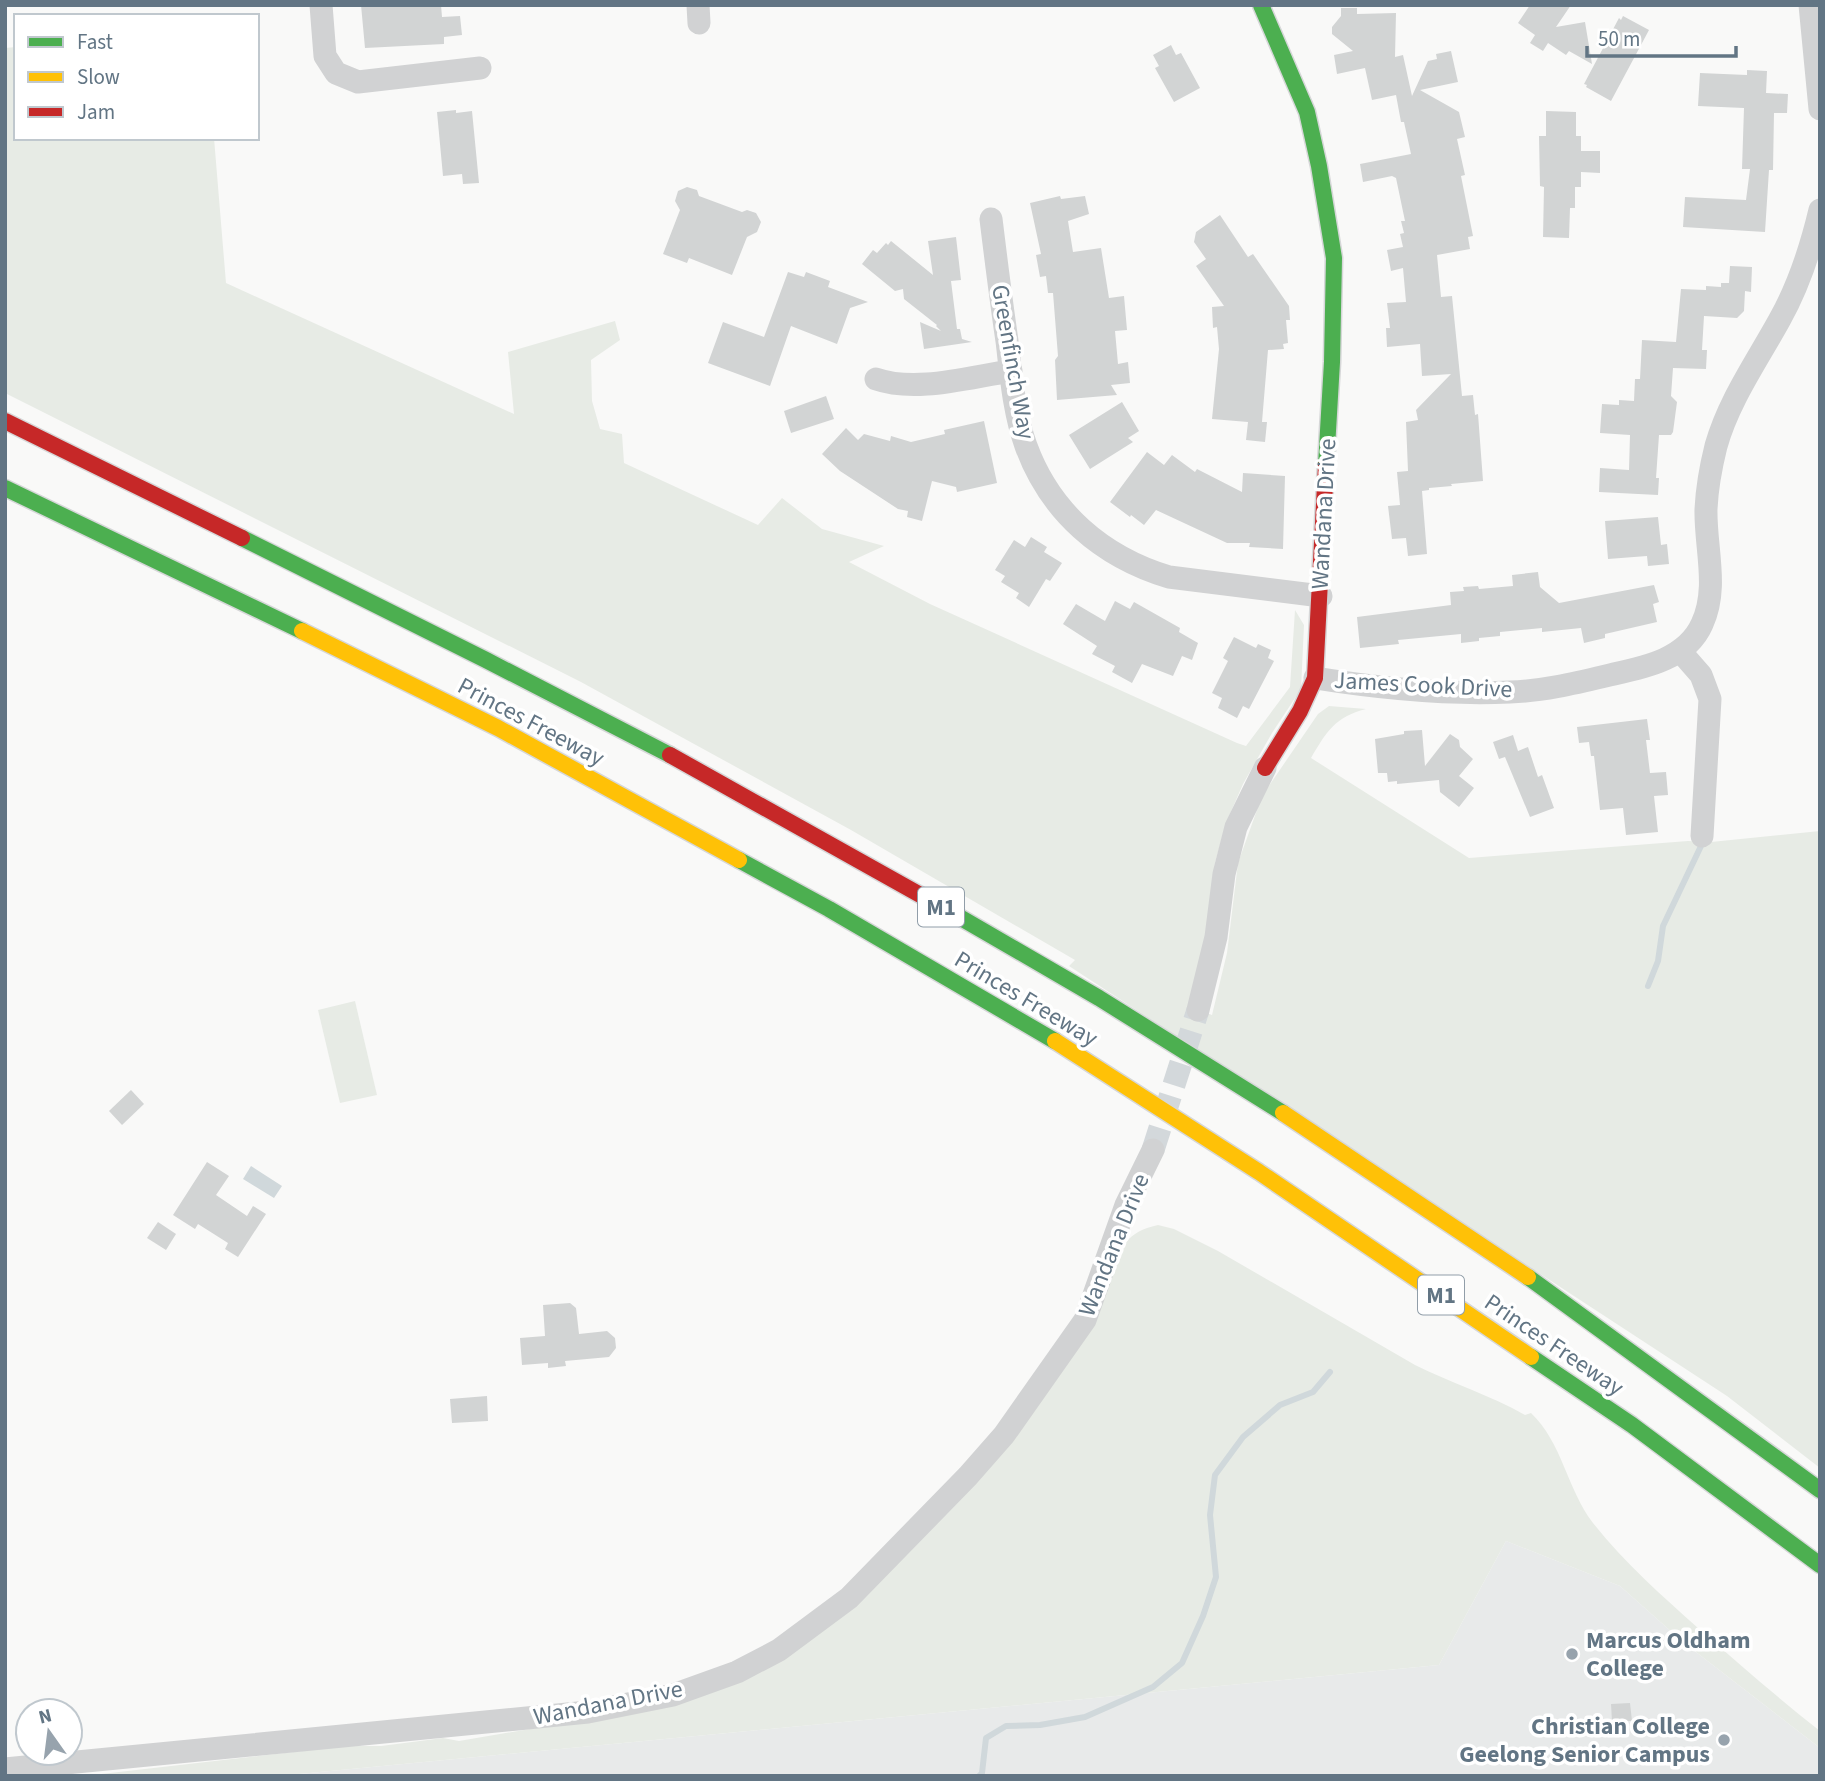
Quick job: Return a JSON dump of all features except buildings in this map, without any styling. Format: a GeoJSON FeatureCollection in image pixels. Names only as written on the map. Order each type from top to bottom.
{"type":"FeatureCollection","features":[{"type":"Feature","properties":{"kind":"main road","name":"Wandana Drive"},"geometry":{"type":"LineString","coordinates":[[1261,5],[1307,112],[1322,180],[1334,258],[1332,362],[1315,678],[1300,712],[1265,768]]}},
{"type":"Feature","properties":{"kind":"main road","name":"Princes Freeway"},"geometry":{"type":"LineString","coordinates":[[5,421],[472,651],[768,809],[942,907],[1288,1116],[1438,1215],[1674,1380],[1820,1490]]}},
{"type":"Feature","properties":{"kind":"main road","name":"Princes Freeway"},"geometry":{"type":"LineString","coordinates":[[5,488],[173,567],[498,728],[829,909],[1052,1039],[1259,1172],[1620,1417],[1820,1565]]}},
{"type":"Feature","properties":{"kind":"street"},"geometry":{"type":"LineString","coordinates":[[321,5],[325,56],[335,73],[358,82],[480,68]]}},
{"type":"Feature","properties":{"kind":"street"},"geometry":{"type":"LineString","coordinates":[[1810,5],[1820,109]]}},
{"type":"Feature","properties":{"kind":"street","name":"James Cook Drive"},"geometry":{"type":"LineString","coordinates":[[1315,678],[1385,687],[1512,692],[1544,689],[1641,668],[1680,651],[1702,624],[1710,601],[1706,510],[1716,446],[1733,401],[1780,320],[1797,284],[1820,210]]}},
{"type":"Feature","properties":{"kind":"street","name":"Greenfinch Way"},"geometry":{"type":"LineString","coordinates":[[991,219],[1011,371],[1026,444],[1057,505],[1096,541],[1138,566],[1169,578],[1321,596]]}},
{"type":"Feature","properties":{"kind":"street"},"geometry":{"type":"LineString","coordinates":[[876,379],[892,384],[910,385],[1011,371]]}},
{"type":"Feature","properties":{"kind":"street"},"geometry":{"type":"LineString","coordinates":[[1680,651],[1701,675],[1710,699],[1702,836]]}},
{"type":"Feature","properties":{"kind":"street","name":"Wandana Drive"},"geometry":{"type":"LineString","coordinates":[[1198,1010],[1216,937],[1224,874],[1236,827],[1265,768]]}},
{"type":"Feature","properties":{"kind":"street","name":"Wandana Drive"},"geometry":{"type":"LineString","coordinates":[[5,1769],[588,1712],[673,1695],[737,1672],[779,1650],[849,1598],[968,1476],[1004,1435],[1085,1320],[1126,1205],[1153,1150]]}},
{"type":"Feature","properties":{"kind":"shaded area"},"geometry":{"type":"Polygon","coordinates":[[[14,47],[14,140],[214,140],[226,283],[514,414],[508,352],[615,321],[620,340],[591,360],[592,401],[600,429],[622,434],[624,463],[758,525],[782,498],[822,529],[884,546],[849,562],[930,604],[1237,743],[1246,746],[1290,687],[1295,610],[1304,625],[1301,689],[1243,784],[1226,823],[1215,863],[1205,942],[1188,1006],[1212,1015],[1227,953],[1238,863],[1262,796],[1318,714],[1329,706],[1366,709],[1347,716],[1333,726],[1311,758],[1469,858],[1688,841],[1711,842],[1820,831],[1820,1468],[1727,1396],[1069,966],[1075,960],[851,830],[581,682],[5,393],[5,48],[14,47]]]}},
{"type":"Feature","properties":{"kind":"shaded area"},"geometry":{"type":"Polygon","coordinates":[[[355,1001],[377,1095],[340,1103],[318,1010],[355,1001]]]}},
{"type":"Feature","properties":{"kind":"shaded area"},"geometry":{"type":"Polygon","coordinates":[[[251,1166],[282,1186],[274,1198],[243,1179],[251,1166]]]}},
{"type":"Feature","properties":{"kind":"shaded area"},"geometry":{"type":"Polygon","coordinates":[[[1158,1225],[1174,1229],[1218,1251],[1415,1365],[1525,1415],[1531,1413],[1550,1438],[1584,1510],[1617,1551],[1684,1616],[1820,1731],[1820,1748],[1683,1642],[1620,1586],[1506,1541],[1439,1665],[278,1776],[84,1776],[346,1746],[381,1746],[443,1738],[459,1741],[553,1725],[758,1665],[944,1510],[1107,1278],[1125,1243],[1138,1232],[1158,1225]]]}},
{"type":"Feature","properties":{"kind":"shaded area","name":"Marcus Oldham College"},"geometry":{"type":"Polygon","coordinates":[[[1506,1541],[1620,1586],[1683,1642],[1820,1748],[1820,1776],[278,1776],[1439,1665],[1506,1541]]]}},
{"type":"Feature","properties":{"kind":"waterway"},"geometry":{"type":"LineString","coordinates":[[1648,986],[1658,961],[1663,926],[1701,846]]}},
{"type":"Feature","properties":{"kind":"waterway"},"geometry":{"type":"LineString","coordinates":[[979,1776],[982,1773],[986,1738],[1006,1726],[1040,1725],[1085,1717],[1153,1687],[1182,1663],[1203,1616],[1216,1577],[1210,1515],[1215,1475],[1243,1437],[1280,1405],[1313,1392],[1330,1372]]}},
{"type":"Feature","properties":{"kind":"tunnel"},"geometry":{"type":"LineString","coordinates":[[1153,1150],[1198,1010]]}},
{"type":"Feature","properties":{"kind":"traffic: fast"},"geometry":{"type":"LineString","coordinates":[[1261,5],[1307,112],[1334,258],[1326,465]]}},
{"type":"Feature","properties":{"kind":"traffic: fast"},"geometry":{"type":"LineString","coordinates":[[5,488],[302,631]]}},
{"type":"Feature","properties":{"kind":"traffic: fast"},"geometry":{"type":"LineString","coordinates":[[242,538],[670,755]]}},
{"type":"Feature","properties":{"kind":"traffic: fast"},"geometry":{"type":"LineString","coordinates":[[739,860],[829,909],[1055,1041]]}},
{"type":"Feature","properties":{"kind":"traffic: fast"},"geometry":{"type":"LineString","coordinates":[[949,911],[1099,998],[1283,1113]]}},
{"type":"Feature","properties":{"kind":"traffic: fast"},"geometry":{"type":"LineString","coordinates":[[1528,1277],[1820,1490]]}},
{"type":"Feature","properties":{"kind":"traffic: fast"},"geometry":{"type":"LineString","coordinates":[[1531,1357],[1632,1425],[1820,1565]]}},
{"type":"Feature","properties":{"kind":"traffic: slow"},"geometry":{"type":"LineString","coordinates":[[302,631],[498,728],[739,860]]}},
{"type":"Feature","properties":{"kind":"traffic: slow"},"geometry":{"type":"LineString","coordinates":[[1055,1041],[1259,1172],[1531,1357]]}},
{"type":"Feature","properties":{"kind":"traffic: slow"},"geometry":{"type":"LineString","coordinates":[[1283,1113],[1528,1277]]}},
{"type":"Feature","properties":{"kind":"traffic: jam"},"geometry":{"type":"LineString","coordinates":[[5,421],[242,538]]}},
{"type":"Feature","properties":{"kind":"traffic: jam"},"geometry":{"type":"LineString","coordinates":[[1265,768],[1300,711],[1315,678],[1326,465]]}},
{"type":"Feature","properties":{"kind":"traffic: jam"},"geometry":{"type":"LineString","coordinates":[[670,755],[949,911]]}},
{"type":"Feature","properties":{"kind":"place","name":"Marcus Oldham College"},"geometry":{"type":"Point","coordinates":[1572,1654]}},
{"type":"Feature","properties":{"kind":"place","name":"Christian College Geelong Senior Campus"},"geometry":{"type":"Point","coordinates":[1724,1740]}}]}
